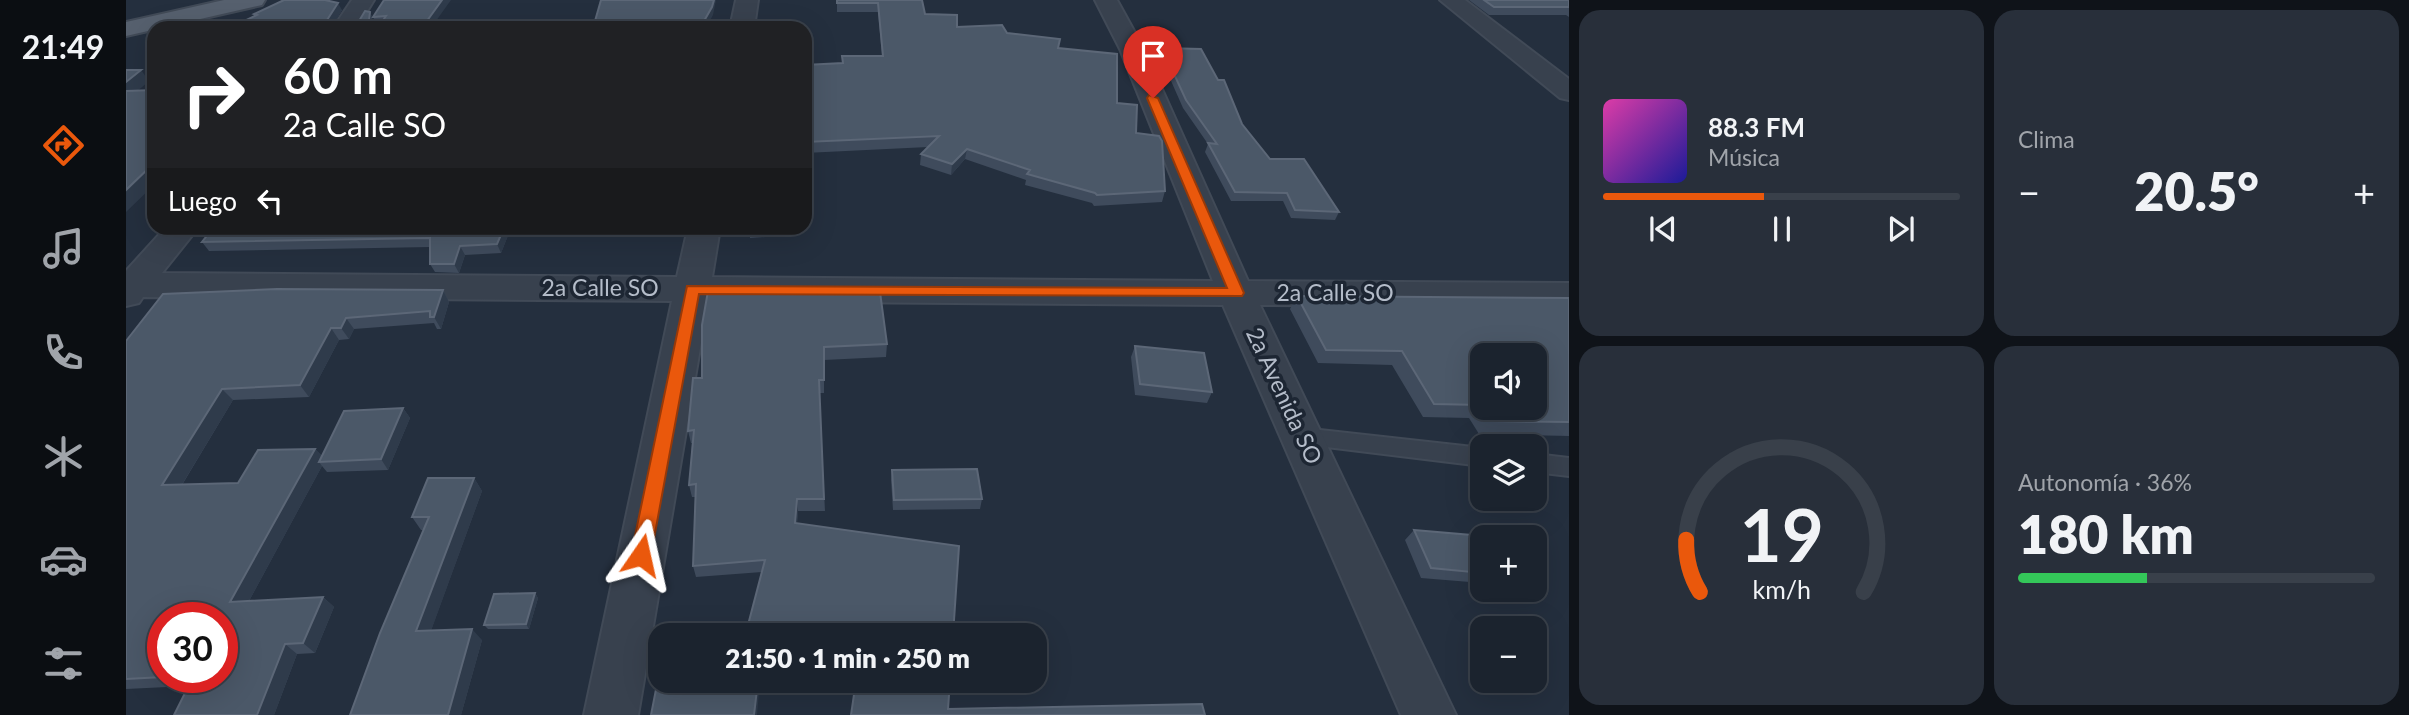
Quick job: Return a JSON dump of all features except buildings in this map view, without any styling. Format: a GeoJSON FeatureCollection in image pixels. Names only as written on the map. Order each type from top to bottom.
{"type":"FeatureCollection","features":[{"type":"Feature","properties":{"kind":"main road"},"geometry":{"type":"LineString","coordinates":[[126,20],[218,0]]}},
{"type":"Feature","properties":{"kind":"main road"},"geometry":{"type":"LineString","coordinates":[[161,21],[254,0]]}},
{"type":"Feature","properties":{"kind":"main road"},"geometry":{"type":"LineString","coordinates":[[126,29],[147,24]]}},
{"type":"Feature","properties":{"kind":"street"},"geometry":{"type":"LineString","coordinates":[[743,21],[747,0]]}},
{"type":"Feature","properties":{"kind":"street","name":"2a Avenida SO"},"geometry":{"type":"LineString","coordinates":[[1106,0],[1132,49],[1237,293],[1429,715]]}},
{"type":"Feature","properties":{"kind":"street"},"geometry":{"type":"LineString","coordinates":[[1451,0],[1569,92]]}},
{"type":"Feature","properties":{"kind":"street"},"geometry":{"type":"LineString","coordinates":[[348,21],[358,2]]}},
{"type":"Feature","properties":{"kind":"street"},"geometry":{"type":"LineString","coordinates":[[129,288],[176,235]]}},
{"type":"Feature","properties":{"kind":"street"},"geometry":{"type":"LineString","coordinates":[[611,715],[703,235]]}},
{"type":"Feature","properties":{"kind":"street","name":"2a Calle SO"},"geometry":{"type":"LineString","coordinates":[[129,288],[1569,295]]}},
{"type":"Feature","properties":{"kind":"lane"},"geometry":{"type":"LineString","coordinates":[[1302,436],[1470,456]]}},
{"type":"Feature","properties":{"kind":"lane"},"geometry":{"type":"LineString","coordinates":[[1547,464],[1569,467]]}},
{"type":"Feature","properties":{"kind":"route"},"geometry":{"type":"LineString","coordinates":[[641,555],[692,289],[1237,293],[1153,98]]}}]}
